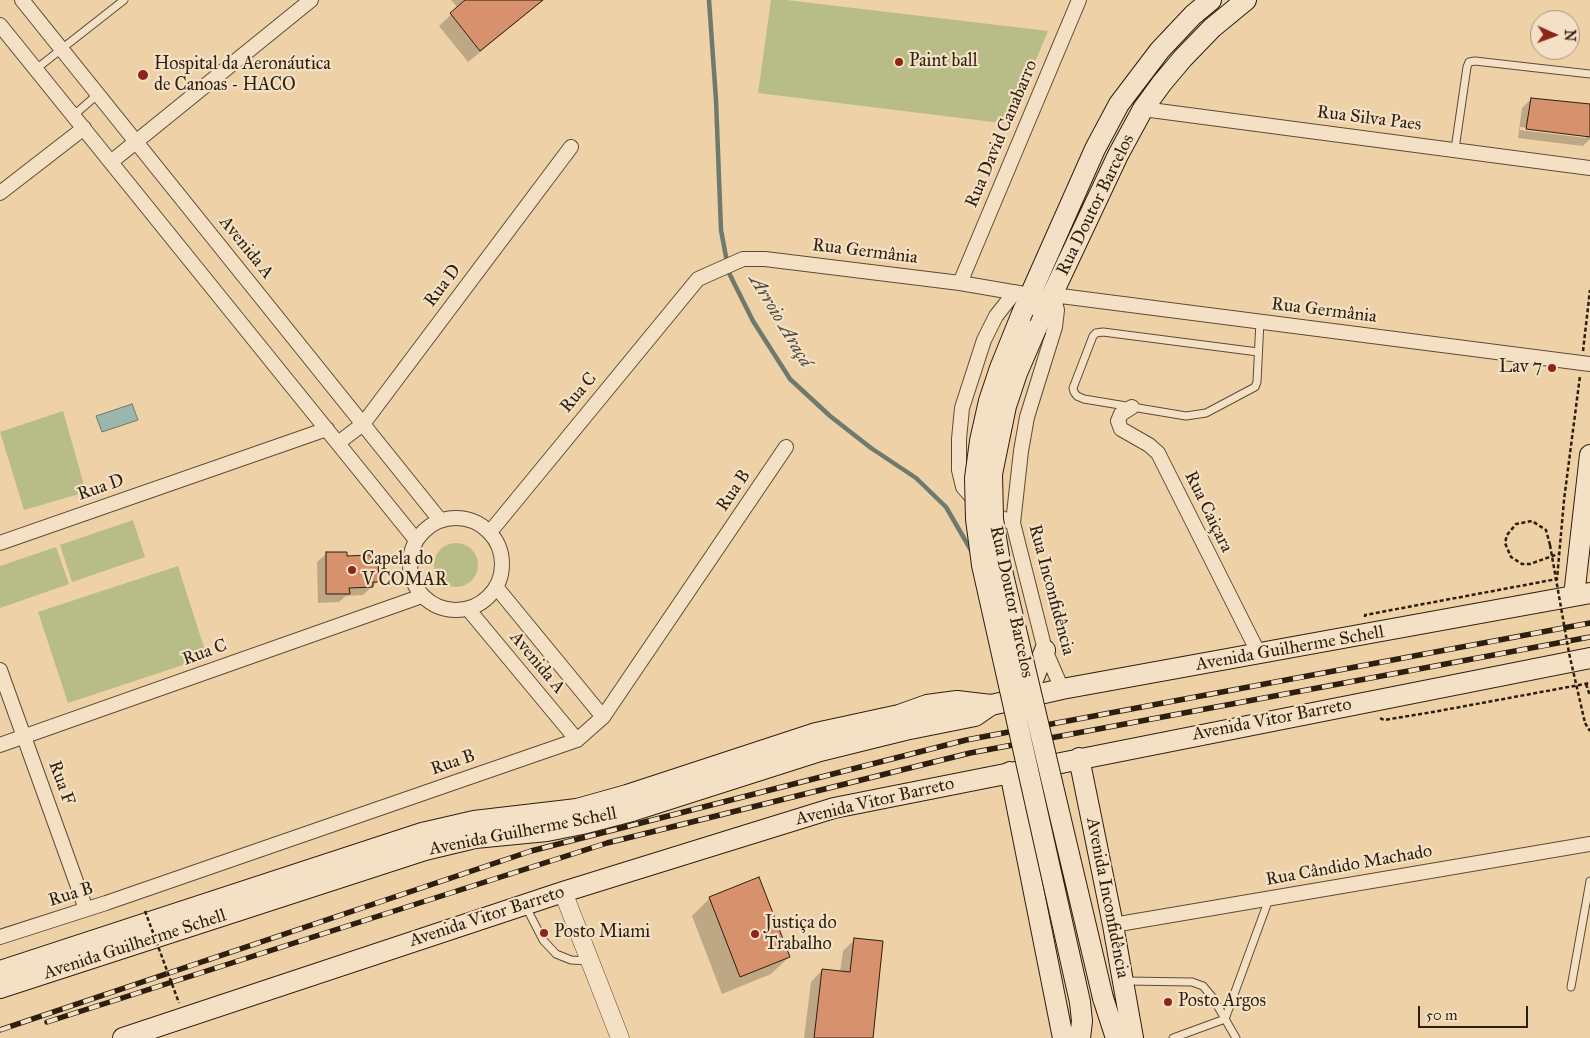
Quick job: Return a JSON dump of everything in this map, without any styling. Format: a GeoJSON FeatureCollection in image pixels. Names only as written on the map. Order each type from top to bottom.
{"type":"FeatureCollection","features":[{"type":"Feature","properties":{"kind":"main road","name":"Rua Doutor Barcelos"},"geometry":{"type":"LineString","coordinates":[[1080,1038],[1082,1021],[1080,1002],[982,566],[976,520],[975,478],[988,401],[1023,299],[1095,149],[1119,104],[1160,50],[1193,15],[1211,0]]}},
{"type":"Feature","properties":{"kind":"main road","name":"Rua Doutor Barcelos"},"geometry":{"type":"LineString","coordinates":[[1103,998],[1000,562],[993,519],[992,474],[1006,406],[1017,374],[1036,329],[1118,155],[1144,109],[1162,83],[1212,28],[1246,0]]}},
{"type":"Feature","properties":{"kind":"main road"},"geometry":{"type":"LineString","coordinates":[[1582,595],[1590,455]]}},
{"type":"Feature","properties":{"kind":"main road","name":"Avenida Guilherme Schell"},"geometry":{"type":"LineString","coordinates":[[0,971],[422,833],[474,821],[577,809],[636,792],[816,733],[902,722],[920,707],[942,702],[972,702],[991,705],[1062,689],[1582,595]]}},
{"type":"Feature","properties":{"kind":"main road"},"geometry":{"type":"LineString","coordinates":[[1026,697],[1045,650]]}},
{"type":"Feature","properties":{"kind":"main road","name":"Avenida Vitor Barreto"},"geometry":{"type":"LineString","coordinates":[[123,1038],[525,904],[834,808],[1590,658]]}},
{"type":"Feature","properties":{"kind":"main road","name":"Avenida Inconfidência"},"geometry":{"type":"LineString","coordinates":[[1079,758],[1114,925],[1133,1038]]}},
{"type":"Feature","properties":{"kind":"main road"},"geometry":{"type":"LineString","coordinates":[[1010,772],[1063,1038]]}},
{"type":"Feature","properties":{"kind":"main road","name":"Avenida Guilherme Schell"},"geometry":{"type":"LineString","coordinates":[[0,988],[160,920]]}},
{"type":"Feature","properties":{"kind":"main road","name":"Avenida Inconfidência"},"geometry":{"type":"LineString","coordinates":[[1103,998],[1116,1038]]}},
{"type":"Feature","properties":{"kind":"street","name":"Avenida A"},"geometry":{"type":"LineString","coordinates":[[22,0],[440,520]]}},
{"type":"Feature","properties":{"kind":"street"},"geometry":{"type":"LineString","coordinates":[[111,162],[311,0]]}},
{"type":"Feature","properties":{"kind":"street","name":"Rua David Canabarro"},"geometry":{"type":"LineString","coordinates":[[960,283],[1079,0]]}},
{"type":"Feature","properties":{"kind":"street"},"geometry":{"type":"LineString","coordinates":[[0,25],[416,540]]}},
{"type":"Feature","properties":{"kind":"street","name":"Rua Silva Paes"},"geometry":{"type":"LineString","coordinates":[[1144,109],[1590,168]]}},
{"type":"Feature","properties":{"kind":"street"},"geometry":{"type":"LineString","coordinates":[[0,193],[84,128]]}},
{"type":"Feature","properties":{"kind":"street","name":"Rua D"},"geometry":{"type":"LineString","coordinates":[[338,443],[363,424],[572,147]]}},
{"type":"Feature","properties":{"kind":"street","name":"Rua Germânia"},"geometry":{"type":"LineString","coordinates":[[704,277],[744,259],[765,259],[960,283],[1023,299]]}},
{"type":"Feature","properties":{"kind":"street","name":"Rua C"},"geometry":{"type":"LineString","coordinates":[[490,532],[704,277]]}},
{"type":"Feature","properties":{"kind":"street","name":"Rua Germânia"},"geometry":{"type":"LineString","coordinates":[[1053,295],[1586,363]]}},
{"type":"Feature","properties":{"kind":"street","name":"Rua Inconfidência"},"geometry":{"type":"LineString","coordinates":[[1053,295],[1057,310],[1055,327],[1027,417],[1013,522],[1045,650],[1062,689]]}},
{"type":"Feature","properties":{"kind":"street"},"geometry":{"type":"LineString","coordinates":[[1013,522],[999,517],[978,504],[963,488],[959,470],[959,447],[962,408],[984,340],[996,316],[1023,299]]}},
{"type":"Feature","properties":{"kind":"street","name":"Rua Caiçara"},"geometry":{"type":"LineString","coordinates":[[1132,407],[1121,414],[1118,421],[1120,429],[1142,440],[1158,453],[1259,654]]}},
{"type":"Feature","properties":{"kind":"street","name":"Rua D"},"geometry":{"type":"LineString","coordinates":[[0,543],[327,429]]}},
{"type":"Feature","properties":{"kind":"street","name":"Rua B"},"geometry":{"type":"LineString","coordinates":[[0,937],[577,740],[603,717],[786,447]]}},
{"type":"Feature","properties":{"kind":"street"},"geometry":{"type":"LineString","coordinates":[[453,517],[479,524],[490,532],[497,542],[501,555],[502,568],[497,588],[482,602],[468,609],[444,609],[432,604],[422,596],[414,583],[410,568],[411,553],[416,540],[427,528],[440,520],[453,517]]}},
{"type":"Feature","properties":{"kind":"street","name":"Avenida A"},"geometry":{"type":"LineString","coordinates":[[497,588],[603,717]]}},
{"type":"Feature","properties":{"kind":"street","name":"Rua C"},"geometry":{"type":"LineString","coordinates":[[0,745],[422,596]]}},
{"type":"Feature","properties":{"kind":"street","name":"Avenida A"},"geometry":{"type":"LineString","coordinates":[[468,609],[577,740]]}},
{"type":"Feature","properties":{"kind":"street","name":"Rua F"},"geometry":{"type":"LineString","coordinates":[[0,670],[86,909]]}},
{"type":"Feature","properties":{"kind":"street","name":"Rua Cândido Machado"},"geometry":{"type":"LineString","coordinates":[[1114,925],[1590,844]]}},
{"type":"Feature","properties":{"kind":"street"},"geometry":{"type":"LineString","coordinates":[[563,892],[620,1038]]}},
{"type":"Feature","properties":{"kind":"lane"},"geometry":{"type":"LineString","coordinates":[[36,69],[124,0]]}},
{"type":"Feature","properties":{"kind":"lane"},"geometry":{"type":"LineString","coordinates":[[1455,149],[1467,67],[1470,62],[1590,74]]}},
{"type":"Feature","properties":{"kind":"lane"},"geometry":{"type":"LineString","coordinates":[[73,116],[98,94]]}},
{"type":"Feature","properties":{"kind":"lane"},"geometry":{"type":"LineString","coordinates":[[1258,352],[1103,332],[1096,333],[1093,336],[1073,388],[1077,396],[1084,399],[1186,416],[1206,413],[1255,387],[1258,352],[1260,321]]}},
{"type":"Feature","properties":{"kind":"lane"},"geometry":{"type":"LineString","coordinates":[[1571,987],[1590,881]]}},
{"type":"Feature","properties":{"kind":"lane"},"geometry":{"type":"LineString","coordinates":[[1173,1038],[1225,1019],[1269,899]]}},
{"type":"Feature","properties":{"kind":"lane"},"geometry":{"type":"LineString","coordinates":[[525,904],[543,940],[556,954],[570,960],[589,960]]}},
{"type":"Feature","properties":{"kind":"lane"},"geometry":{"type":"LineString","coordinates":[[1123,981],[1192,982],[1203,986],[1236,1038]]}},
{"type":"Feature","properties":{"kind":"path"},"geometry":{"type":"LineString","coordinates":[[1365,614],[1557,579],[1558,554],[1586,363],[1590,290]]}},
{"type":"Feature","properties":{"kind":"path"},"geometry":{"type":"LineString","coordinates":[[1558,554],[1545,558],[1530,564],[1515,561],[1510,557],[1505,543],[1507,535],[1516,524],[1532,521],[1546,530],[1569,653],[1584,723],[1590,731]]}},
{"type":"Feature","properties":{"kind":"path"},"geometry":{"type":"LineString","coordinates":[[1359,703],[1384,720],[1588,683],[1590,696]]}},
{"type":"Feature","properties":{"kind":"path"},"geometry":{"type":"LineString","coordinates":[[160,920],[179,1003]]}},
{"type":"Feature","properties":{"kind":"green space","name":"Paint ball"},"geometry":{"type":"Polygon","coordinates":[[[771,0],[786,0],[1048,31],[1009,124],[758,93],[771,0]]]}},
{"type":"Feature","properties":{"kind":"green space"},"geometry":{"type":"Polygon","coordinates":[[[63,411],[86,492],[24,510],[0,432],[63,411]]]}},
{"type":"Feature","properties":{"kind":"green space"},"geometry":{"type":"Polygon","coordinates":[[[133,520],[145,557],[72,582],[60,545],[133,520]]]}},
{"type":"Feature","properties":{"kind":"green space"},"geometry":{"type":"Polygon","coordinates":[[[456,543],[468,547],[474,553],[478,565],[474,577],[468,583],[456,587],[444,583],[438,577],[434,565],[438,553],[444,547],[456,543]]]}},
{"type":"Feature","properties":{"kind":"green space"},"geometry":{"type":"Polygon","coordinates":[[[56,547],[69,584],[0,608],[0,566],[56,547]]]}},
{"type":"Feature","properties":{"kind":"green space"},"geometry":{"type":"Polygon","coordinates":[[[178,566],[207,657],[68,703],[38,612],[178,566]]]}},
{"type":"Feature","properties":{"kind":"water"},"geometry":{"type":"Polygon","coordinates":[[[132,404],[138,420],[102,432],[96,416],[132,404]]]}},
{"type":"Feature","properties":{"kind":"building"},"geometry":{"type":"Polygon","coordinates":[[[465,0],[543,0],[480,51],[450,13],[465,0]]]}},
{"type":"Feature","properties":{"kind":"building"},"geometry":{"type":"Polygon","coordinates":[[[1531,98],[1590,104],[1590,137],[1526,129],[1531,98]]]}},
{"type":"Feature","properties":{"kind":"building","name":"Capela do V COMAR"},"geometry":{"type":"Polygon","coordinates":[[[326,552],[347,552],[347,556],[371,555],[371,558],[378,558],[379,582],[373,582],[373,587],[349,588],[350,594],[326,594],[326,552]]]}},
{"type":"Feature","properties":{"kind":"building","name":"Justiça do Trabalho"},"geometry":{"type":"Polygon","coordinates":[[[759,877],[790,957],[740,977],[709,897],[759,877]]]}},
{"type":"Feature","properties":{"kind":"building"},"geometry":{"type":"Polygon","coordinates":[[[854,938],[883,941],[873,1038],[814,1038],[822,969],[850,972],[854,938]]]}},
{"type":"Feature","properties":{"kind":"waterway","name":"Arroio Araçá"},"geometry":{"type":"LineString","coordinates":[[709,0],[716,100],[721,230],[729,273],[753,321],[790,379],[830,416],[871,448],[916,478],[946,507],[972,552]]}},
{"type":"Feature","properties":{"kind":"railway"},"geometry":{"type":"LineString","coordinates":[[0,1030],[531,851],[966,740],[1590,623]]}},
{"type":"Feature","properties":{"kind":"railway"},"geometry":{"type":"LineString","coordinates":[[47,1022],[607,843],[970,753],[1590,637]]}},
{"type":"Feature","properties":{"kind":"place","name":"Paint ball"},"geometry":{"type":"Point","coordinates":[899,62]}},
{"type":"Feature","properties":{"kind":"place","name":"Hospital da Aeronáutica de Canoas - HACO"},"geometry":{"type":"Point","coordinates":[143,75]}},
{"type":"Feature","properties":{"kind":"place","name":"Lav 7"},"geometry":{"type":"Point","coordinates":[1552,368]}},
{"type":"Feature","properties":{"kind":"place","name":"Capela do V COMAR"},"geometry":{"type":"Point","coordinates":[352,570]}},
{"type":"Feature","properties":{"kind":"place","name":"Posto Miami"},"geometry":{"type":"Point","coordinates":[544,933]}},
{"type":"Feature","properties":{"kind":"place","name":"Justiça do Trabalho"},"geometry":{"type":"Point","coordinates":[755,934]}},
{"type":"Feature","properties":{"kind":"place","name":"Posto Argos"},"geometry":{"type":"Point","coordinates":[1168,1002]}}]}
